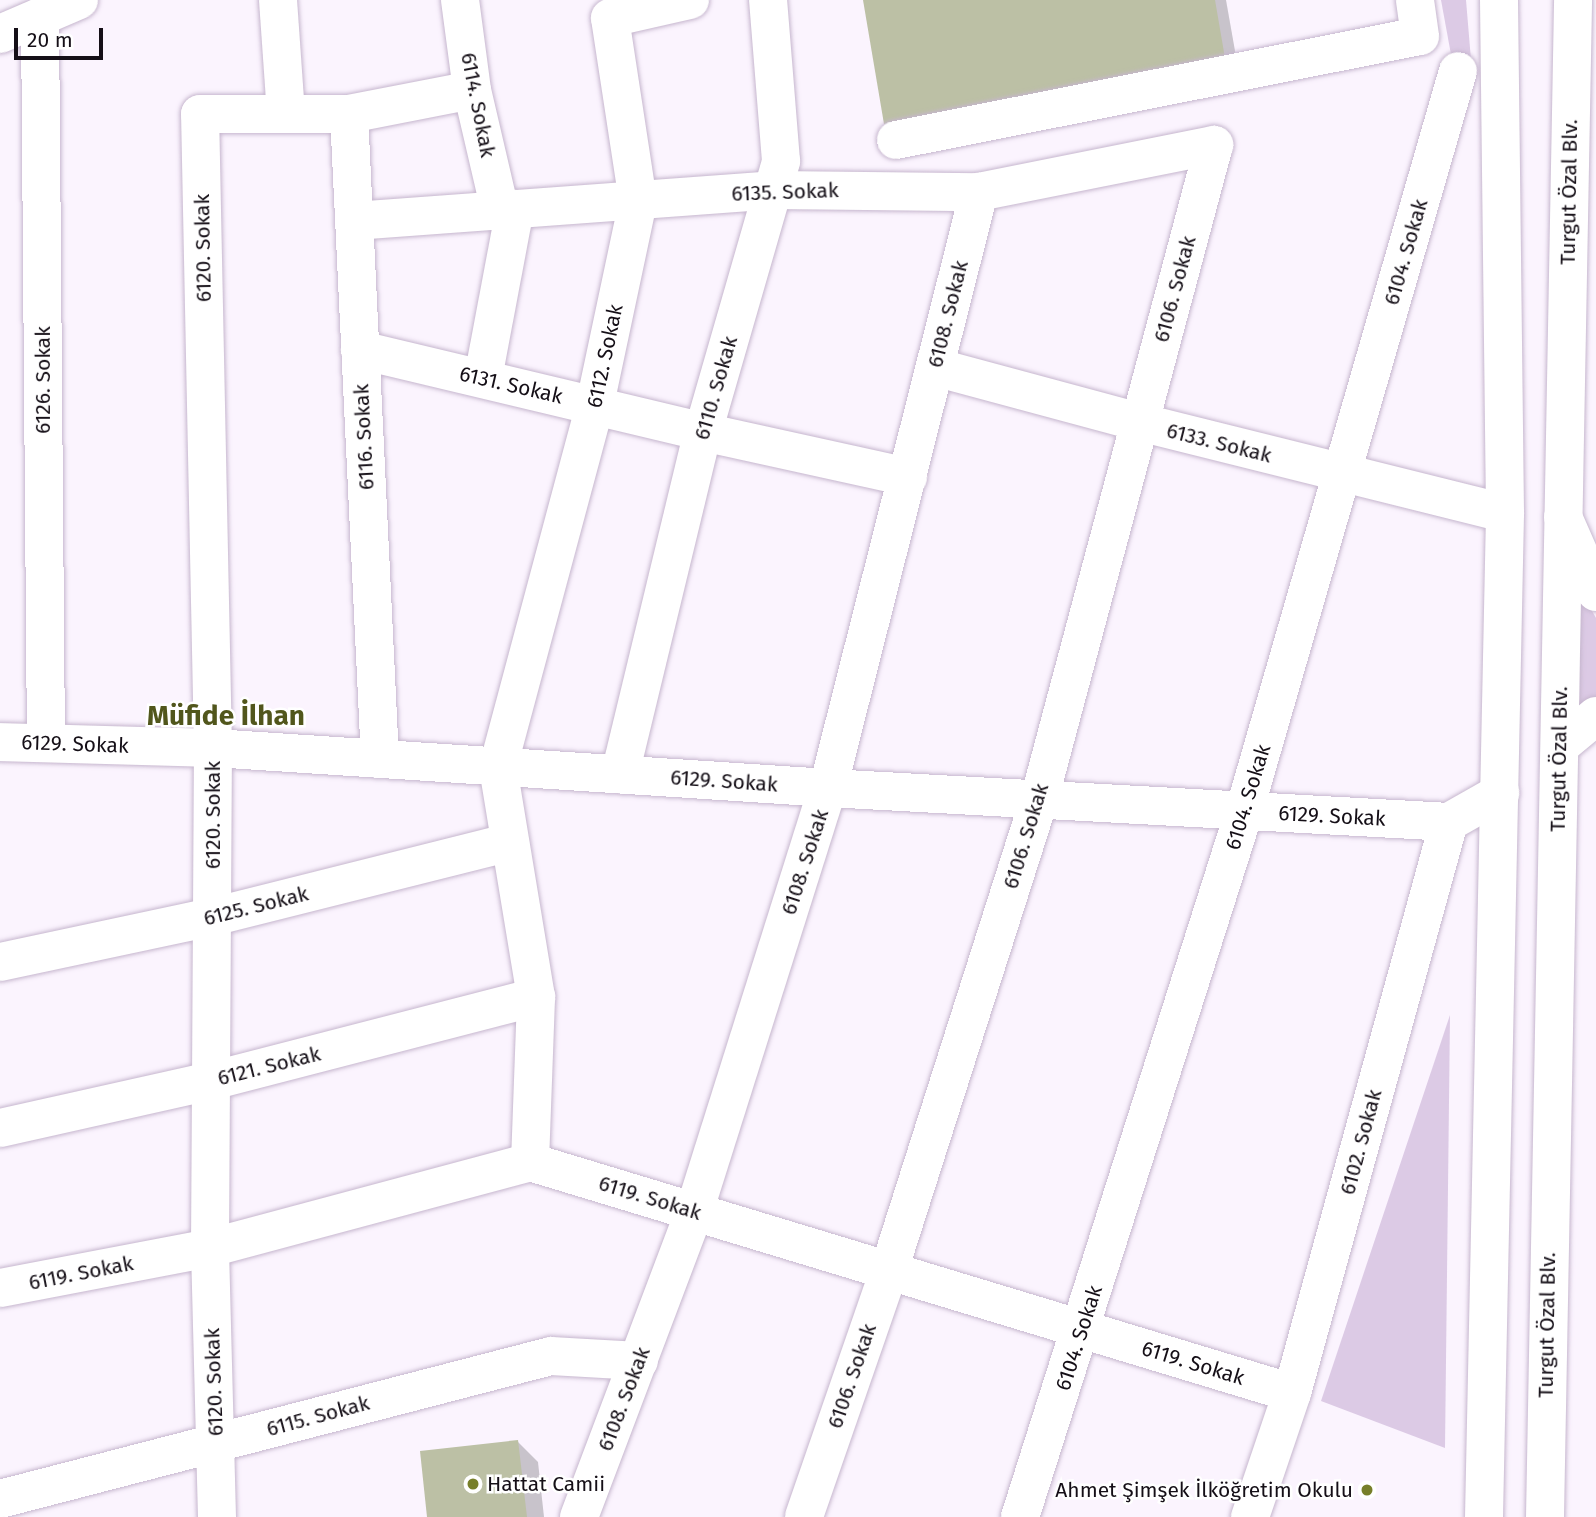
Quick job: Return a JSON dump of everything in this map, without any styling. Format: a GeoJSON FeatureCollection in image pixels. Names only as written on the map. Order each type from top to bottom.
{"type":"FeatureCollection","features":[{"type":"Feature","properties":{"kind":"street"},"geometry":{"type":"LineString","coordinates":[[0,34],[79,0]]}},
{"type":"Feature","properties":{"kind":"street"},"geometry":{"type":"LineString","coordinates":[[278,0],[286,114],[349,114],[472,90]]}},
{"type":"Feature","properties":{"kind":"street","name":"6114. Sokak"},"geometry":{"type":"LineString","coordinates":[[460,0],[472,90],[508,209]]}},
{"type":"Feature","properties":{"kind":"street","name":"6112. Sokak"},"geometry":{"type":"LineString","coordinates":[[498,766],[595,404],[638,201],[610,18],[690,0]]}},
{"type":"Feature","properties":{"kind":"street","name":"6110. Sokak"},"geometry":{"type":"LineString","coordinates":[[620,774],[703,432],[781,161],[768,0]]}},
{"type":"Feature","properties":{"kind":"street"},"geometry":{"type":"LineString","coordinates":[[896,140],[1420,36],[1415,0]]}},
{"type":"Feature","properties":{"kind":"street"},"geometry":{"type":"LineString","coordinates":[[1484,1517],[1505,513],[1499,0]]}},
{"type":"Feature","properties":{"kind":"street","name":"Turgut Özal Blv."},"geometry":{"type":"LineString","coordinates":[[1545,1517],[1551,1042],[1560,746],[1563,516],[1583,163],[1573,0]]}},
{"type":"Feature","properties":{"kind":"street","name":"6126. Sokak"},"geometry":{"type":"LineString","coordinates":[[40,17],[46,743]]}},
{"type":"Feature","properties":{"kind":"street","name":"6104. Sokak"},"geometry":{"type":"LineString","coordinates":[[1020,1517],[1082,1329],[1244,812],[1458,71]]}},
{"type":"Feature","properties":{"kind":"street","name":"6120. Sokak"},"geometry":{"type":"LineString","coordinates":[[217,1517],[210,1248],[213,748],[200,114],[286,114]]}},
{"type":"Feature","properties":{"kind":"street","name":"6116. Sokak"},"geometry":{"type":"LineString","coordinates":[[349,114],[380,759]]}},
{"type":"Feature","properties":{"kind":"street","name":"6135. Sokak"},"geometry":{"type":"LineString","coordinates":[[354,221],[773,190],[979,192],[1214,145]]}},
{"type":"Feature","properties":{"kind":"street","name":"6106. Sokak"},"geometry":{"type":"LineString","coordinates":[[804,1517],[889,1271],[1039,800],[1214,145]]}},
{"type":"Feature","properties":{"kind":"street","name":"6108. Sokak"},"geometry":{"type":"LineString","coordinates":[[579,1517],[694,1212],[828,788],[979,192]]}},
{"type":"Feature","properties":{"kind":"street"},"geometry":{"type":"LineString","coordinates":[[483,378],[508,209]]}},
{"type":"Feature","properties":{"kind":"street","name":"6131. Sokak"},"geometry":{"type":"LineString","coordinates":[[360,350],[595,404],[703,432],[908,477]]}},
{"type":"Feature","properties":{"kind":"street","name":"6133. Sokak"},"geometry":{"type":"LineString","coordinates":[[935,367],[1342,474],[1505,513]]}},
{"type":"Feature","properties":{"kind":"street"},"geometry":{"type":"LineString","coordinates":[[1563,516],[1596,592]]}},
{"type":"Feature","properties":{"kind":"street"},"geometry":{"type":"LineString","coordinates":[[1560,746],[1596,716]]}},
{"type":"Feature","properties":{"kind":"street","name":"6129. Sokak"},"geometry":{"type":"LineString","coordinates":[[0,742],[213,748],[828,788],[1449,822]]}},
{"type":"Feature","properties":{"kind":"street"},"geometry":{"type":"LineString","coordinates":[[498,766],[536,997],[530,1162]]}},
{"type":"Feature","properties":{"kind":"street"},"geometry":{"type":"LineString","coordinates":[[1449,822],[1500,793]]}},
{"type":"Feature","properties":{"kind":"street","name":"6102. Sokak"},"geometry":{"type":"LineString","coordinates":[[1250,1517],[1292,1392],[1449,822]]}},
{"type":"Feature","properties":{"kind":"street","name":"6125. Sokak"},"geometry":{"type":"LineString","coordinates":[[0,962],[212,917],[510,842]]}},
{"type":"Feature","properties":{"kind":"street","name":"6121. Sokak"},"geometry":{"type":"LineString","coordinates":[[0,1128],[212,1081],[536,997]]}},
{"type":"Feature","properties":{"kind":"street","name":"6119. Sokak"},"geometry":{"type":"LineString","coordinates":[[0,1289],[210,1248],[530,1162],[1292,1392]]}},
{"type":"Feature","properties":{"kind":"street","name":"6115. Sokak"},"geometry":{"type":"LineString","coordinates":[[0,1499],[551,1356],[639,1362]]}},
{"type":"Feature","properties":{"kind":"shaded area"},"geometry":{"type":"Polygon","coordinates":[[[1441,0],[1466,0],[1471,60],[1452,60],[1441,0]]]}},
{"type":"Feature","properties":{"kind":"shaded area"},"geometry":{"type":"Polygon","coordinates":[[[1580,590],[1596,618],[1596,701],[1580,710],[1580,590]]]}},
{"type":"Feature","properties":{"kind":"shaded area"},"geometry":{"type":"Polygon","coordinates":[[[1450,1015],[1445,1448],[1321,1401],[1450,1015]]]}},
{"type":"Feature","properties":{"kind":"building"},"geometry":{"type":"Polygon","coordinates":[[[863,0],[1215,0],[1226,64],[884,124],[863,0]]]}},
{"type":"Feature","properties":{"kind":"building","name":"Hattat Camii"},"geometry":{"type":"Polygon","coordinates":[[[518,1440],[527,1517],[427,1517],[420,1451],[518,1440]]]}},
{"type":"Feature","properties":{"kind":"place","name":"Hattat Camii"},"geometry":{"type":"Point","coordinates":[473,1484]}},
{"type":"Feature","properties":{"kind":"place","name":"Ahmet Şimşek İlköğretim Okulu"},"geometry":{"type":"Point","coordinates":[1367,1490]}},
{"type":"Feature","properties":{"kind":"district","name":"Müfide İlhan"},"geometry":{"type":"Point","coordinates":[226,716]}}]}
